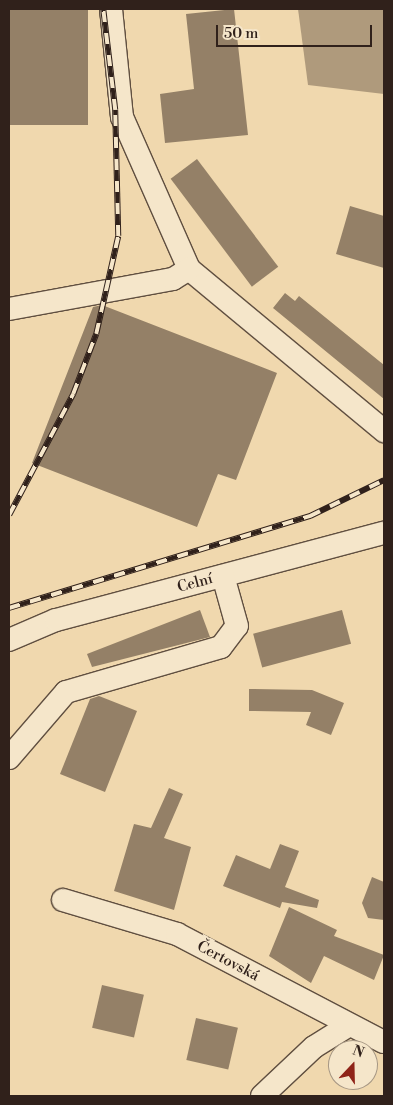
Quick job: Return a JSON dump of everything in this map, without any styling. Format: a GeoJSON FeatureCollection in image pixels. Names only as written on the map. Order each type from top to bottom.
{"type":"FeatureCollection","features":[{"type":"Feature","properties":{"kind":"street"},"geometry":{"type":"LineString","coordinates":[[111,9],[122,117],[189,269],[384,431]]}},
{"type":"Feature","properties":{"kind":"street"},"geometry":{"type":"LineString","coordinates":[[9,309],[173,279],[189,269]]}},
{"type":"Feature","properties":{"kind":"street","name":"Celní"},"geometry":{"type":"LineString","coordinates":[[9,640],[56,620],[384,533]]}},
{"type":"Feature","properties":{"kind":"street"},"geometry":{"type":"LineString","coordinates":[[9,758],[66,692],[221,647],[237,626],[223,576]]}},
{"type":"Feature","properties":{"kind":"street","name":"Čertovská"},"geometry":{"type":"LineString","coordinates":[[63,900],[177,934],[348,1026],[384,1042]]}},
{"type":"Feature","properties":{"kind":"street"},"geometry":{"type":"LineString","coordinates":[[262,1096],[314,1046],[348,1026]]}},
{"type":"Feature","properties":{"kind":"shaded area"},"geometry":{"type":"Polygon","coordinates":[[[298,9],[384,9],[384,94],[308,85],[298,9]]]}},
{"type":"Feature","properties":{"kind":"building"},"geometry":{"type":"Polygon","coordinates":[[[9,9],[88,9],[88,125],[9,125],[9,9]]]}},
{"type":"Feature","properties":{"kind":"building"},"geometry":{"type":"Polygon","coordinates":[[[234,9],[248,135],[165,143],[160,94],[194,89],[186,14],[234,9]]]}},
{"type":"Feature","properties":{"kind":"building"},"geometry":{"type":"Polygon","coordinates":[[[197,159],[278,267],[252,287],[171,179],[197,159]]]}},
{"type":"Feature","properties":{"kind":"building"},"geometry":{"type":"Polygon","coordinates":[[[350,206],[384,216],[384,268],[336,254],[350,206]]]}},
{"type":"Feature","properties":{"kind":"building"},"geometry":{"type":"Polygon","coordinates":[[[285,293],[295,301],[299,296],[384,365],[384,399],[273,308],[285,293]]]}},
{"type":"Feature","properties":{"kind":"building"},"geometry":{"type":"Polygon","coordinates":[[[102,305],[277,373],[236,480],[218,474],[197,527],[32,463],[93,307],[102,305]]]}},
{"type":"Feature","properties":{"kind":"building"},"geometry":{"type":"Polygon","coordinates":[[[200,610],[210,637],[92,667],[87,654],[200,610]]]}},
{"type":"Feature","properties":{"kind":"building"},"geometry":{"type":"Polygon","coordinates":[[[342,610],[351,644],[262,668],[253,634],[342,610]]]}},
{"type":"Feature","properties":{"kind":"building"},"geometry":{"type":"Polygon","coordinates":[[[249,689],[312,690],[344,703],[331,735],[306,725],[311,712],[249,711],[249,689]]]}},
{"type":"Feature","properties":{"kind":"building"},"geometry":{"type":"Polygon","coordinates":[[[99,696],[137,711],[105,792],[60,774],[90,699],[99,696]]]}},
{"type":"Feature","properties":{"kind":"building"},"geometry":{"type":"Polygon","coordinates":[[[169,788],[183,794],[164,838],[191,847],[174,910],[114,891],[134,824],[151,828],[169,788]]]}},
{"type":"Feature","properties":{"kind":"building"},"geometry":{"type":"Polygon","coordinates":[[[280,844],[299,851],[285,887],[319,900],[317,908],[282,902],[280,908],[223,886],[236,855],[270,869],[280,844]]]}},
{"type":"Feature","properties":{"kind":"building"},"geometry":{"type":"Polygon","coordinates":[[[372,877],[384,882],[384,920],[368,918],[362,903],[372,877]]]}},
{"type":"Feature","properties":{"kind":"building"},"geometry":{"type":"Polygon","coordinates":[[[289,907],[337,930],[334,936],[384,955],[374,980],[324,956],[311,983],[269,956],[289,907]]]}},
{"type":"Feature","properties":{"kind":"building"},"geometry":{"type":"Polygon","coordinates":[[[102,985],[144,995],[134,1038],[92,1028],[102,985]]]}},
{"type":"Feature","properties":{"kind":"building"},"geometry":{"type":"Polygon","coordinates":[[[196,1018],[238,1028],[228,1070],[186,1060],[196,1018]]]}},
{"type":"Feature","properties":{"kind":"railway"},"geometry":{"type":"LineString","coordinates":[[9,515],[73,394],[96,334],[118,236],[115,110],[103,9]]}},
{"type":"Feature","properties":{"kind":"railway"},"geometry":{"type":"LineString","coordinates":[[9,608],[310,516],[384,480]]}}]}
